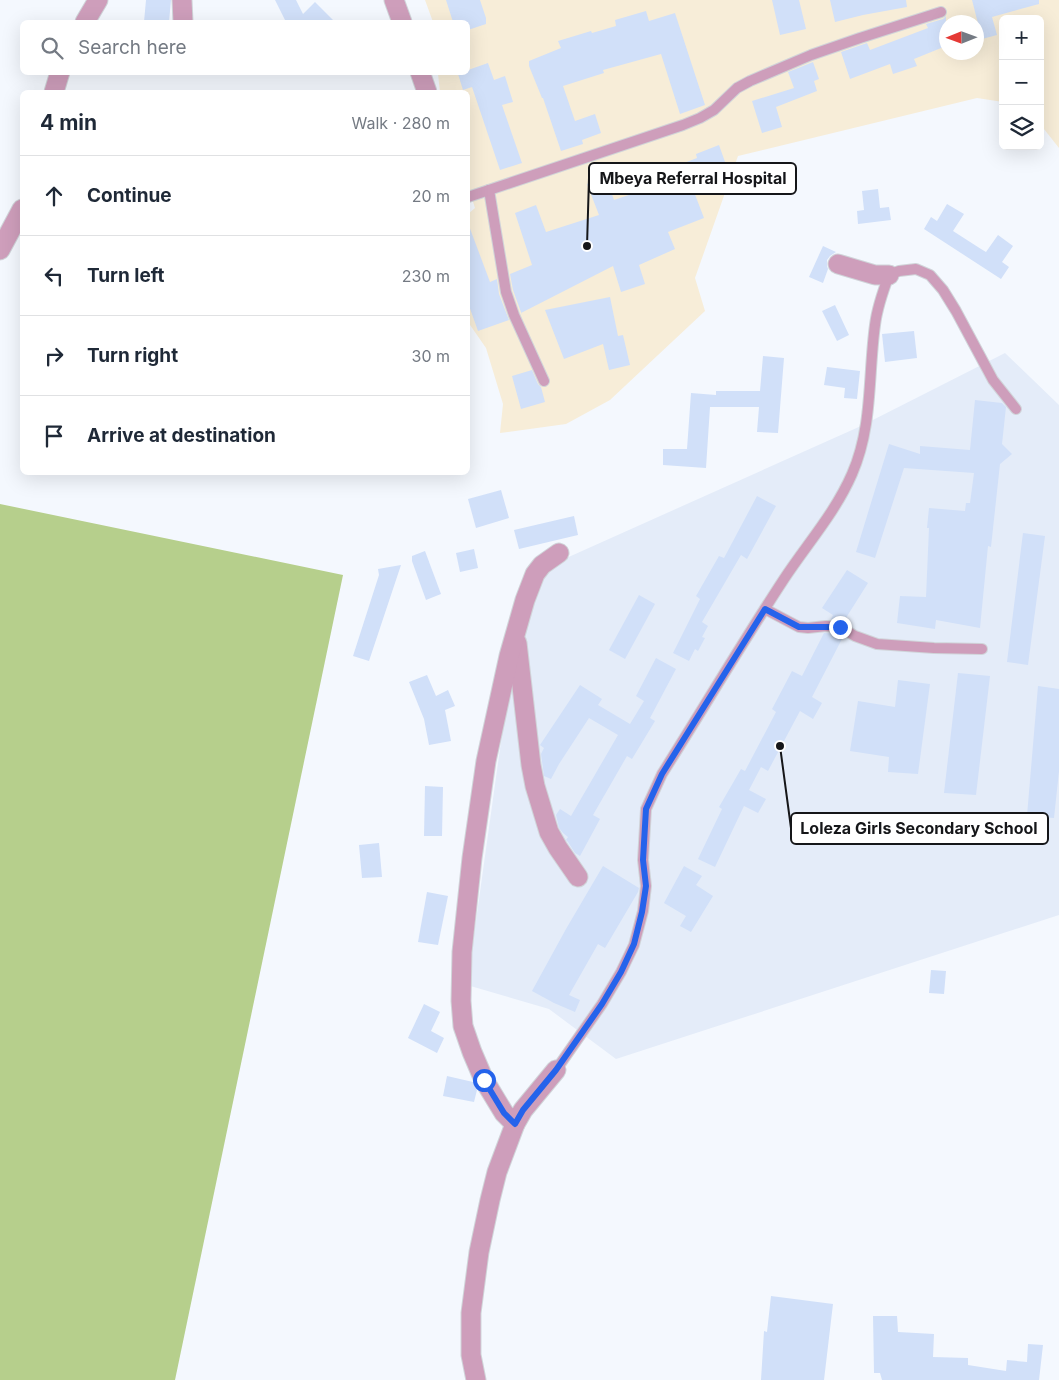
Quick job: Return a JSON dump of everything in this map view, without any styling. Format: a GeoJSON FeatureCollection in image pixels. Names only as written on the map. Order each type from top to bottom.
{"type":"FeatureCollection","features":[{"type":"Feature","properties":{"kind":"street"},"geometry":{"type":"LineString","coordinates":[[86,20],[98,0]]}},
{"type":"Feature","properties":{"kind":"street"},"geometry":{"type":"LineString","coordinates":[[182,0],[183,20]]}},
{"type":"Feature","properties":{"kind":"street"},"geometry":{"type":"LineString","coordinates":[[394,0],[401,20]]}},
{"type":"Feature","properties":{"kind":"street"},"geometry":{"type":"LineString","coordinates":[[55,90],[59,75]]}},
{"type":"Feature","properties":{"kind":"street"},"geometry":{"type":"LineString","coordinates":[[421,75],[426,90]]}},
{"type":"Feature","properties":{"kind":"street"},"geometry":{"type":"LineString","coordinates":[[0,250],[20,213]]}},
{"type":"Feature","properties":{"kind":"street"},"geometry":{"type":"LineString","coordinates":[[838,264],[875,275],[889,275]]}},
{"type":"Feature","properties":{"kind":"street"},"geometry":{"type":"LineString","coordinates":[[515,1124],[504,1113],[484,1080],[472,1052],[464,1026],[461,1001],[462,952],[472,858],[486,761],[509,656],[524,600],[535,574],[542,565],[559,553]]}},
{"type":"Feature","properties":{"kind":"street"},"geometry":{"type":"LineString","coordinates":[[516,631],[531,766],[535,786],[549,832],[578,877]]}},
{"type":"Feature","properties":{"kind":"street"},"geometry":{"type":"LineString","coordinates":[[476,1380],[472,1356],[471,1312],[482,1229],[492,1191],[515,1124],[523,1110],[556,1070]]}},
{"type":"Feature","properties":{"kind":"lane"},"geometry":{"type":"LineString","coordinates":[[470,196],[683,125],[714,110],[737,88],[750,81],[860,38],[941,12]]}},
{"type":"Feature","properties":{"kind":"lane"},"geometry":{"type":"LineString","coordinates":[[489,190],[506,292],[514,315],[544,381]]}},
{"type":"Feature","properties":{"kind":"lane"},"geometry":{"type":"LineString","coordinates":[[556,1070],[602,1004],[621,972],[634,944],[646,886],[643,860],[646,809],[662,774],[765,609],[820,530],[852,474],[865,436],[875,324],[881,294],[889,275],[899,271],[916,269],[930,275],[943,290],[956,311],[993,380],[1016,410]]}},
{"type":"Feature","properties":{"kind":"lane"},"geometry":{"type":"LineString","coordinates":[[765,609],[799,627],[840,627],[855,636],[877,644],[982,649]]}},
{"type":"Feature","properties":{"kind":"shaded area"},"geometry":{"type":"Polygon","coordinates":[[[425,0],[1059,0],[1059,148],[1044,129],[1044,15],[999,15],[999,101],[977,98],[738,156],[695,278],[705,311],[610,400],[566,424],[500,433],[503,404],[486,348],[470,325],[470,212],[475,208],[470,192],[470,90],[440,90],[438,75],[470,75],[470,20],[432,20],[425,0]]]}},
{"type":"Feature","properties":{"kind":"shaded area"},"geometry":{"type":"Polygon","coordinates":[[[1005,353],[1059,405],[1059,915],[616,1059],[549,1009],[467,985],[524,577],[861,426],[1005,353]]]}},
{"type":"Feature","properties":{"kind":"green space"},"geometry":{"type":"Polygon","coordinates":[[[0,504],[343,575],[175,1380],[0,1380],[0,504]]]}},
{"type":"Feature","properties":{"kind":"building"},"geometry":{"type":"Polygon","coordinates":[[[146,0],[171,0],[169,20],[144,20],[146,0]]]}},
{"type":"Feature","properties":{"kind":"building"},"geometry":{"type":"Polygon","coordinates":[[[275,0],[296,0],[303,14],[315,2],[333,20],[285,20],[275,0]]]}},
{"type":"Feature","properties":{"kind":"building"},"geometry":{"type":"Polygon","coordinates":[[[446,0],[480,0],[486,24],[470,29],[470,20],[452,20],[446,0]]]}},
{"type":"Feature","properties":{"kind":"building"},"geometry":{"type":"Polygon","coordinates":[[[772,0],[799,0],[806,29],[780,35],[772,0]]]}},
{"type":"Feature","properties":{"kind":"building"},"geometry":{"type":"Polygon","coordinates":[[[830,0],[906,0],[907,7],[835,22],[830,0]]]}},
{"type":"Feature","properties":{"kind":"building"},"geometry":{"type":"Polygon","coordinates":[[[972,0],[1039,0],[1039,4],[992,17],[997,35],[984,38],[984,15],[976,15],[972,0]]]}},
{"type":"Feature","properties":{"kind":"building"},"geometry":{"type":"Polygon","coordinates":[[[646,11],[649,21],[675,13],[705,105],[680,114],[661,54],[603,70],[604,73],[563,86],[575,121],[595,114],[601,133],[582,140],[583,144],[561,151],[543,98],[529,66],[529,61],[561,48],[558,41],[616,26],[615,20],[646,11]]]}},
{"type":"Feature","properties":{"kind":"building"},"geometry":{"type":"Polygon","coordinates":[[[939,20],[939,49],[914,59],[917,66],[893,74],[890,64],[850,79],[841,52],[867,43],[870,50],[928,28],[926,24],[939,20]]]}},
{"type":"Feature","properties":{"kind":"building"},"geometry":{"type":"Polygon","coordinates":[[[813,62],[819,79],[814,81],[817,91],[776,107],[782,127],[762,133],[752,101],[794,88],[788,72],[813,62]]]}},
{"type":"Feature","properties":{"kind":"building"},"geometry":{"type":"Polygon","coordinates":[[[488,63],[494,80],[505,76],[513,102],[502,105],[522,163],[500,170],[472,87],[463,90],[458,75],[470,75],[470,69],[488,63]]]}},
{"type":"Feature","properties":{"kind":"building"},"geometry":{"type":"Polygon","coordinates":[[[719,145],[730,176],[686,171],[704,218],[668,232],[675,249],[639,265],[645,284],[621,292],[613,266],[521,313],[510,274],[532,265],[515,213],[536,205],[546,232],[599,215],[587,184],[606,177],[614,200],[667,182],[663,171],[697,158],[696,154],[719,145]]]}},
{"type":"Feature","properties":{"kind":"building"},"geometry":{"type":"Polygon","coordinates":[[[878,189],[880,208],[889,207],[891,220],[858,224],[857,211],[864,210],[862,191],[878,189]]]}},
{"type":"Feature","properties":{"kind":"building"},"geometry":{"type":"Polygon","coordinates":[[[947,204],[964,214],[953,231],[981,249],[986,252],[998,235],[1013,246],[1002,262],[1009,267],[1001,279],[924,229],[931,217],[937,221],[947,204]]]}},
{"type":"Feature","properties":{"kind":"building"},"geometry":{"type":"Polygon","coordinates":[[[470,229],[490,282],[497,279],[499,294],[509,320],[478,331],[470,309],[470,229]]]}},
{"type":"Feature","properties":{"kind":"building"},"geometry":{"type":"Polygon","coordinates":[[[823,246],[836,252],[827,260],[828,269],[823,283],[809,277],[823,246]]]}},
{"type":"Feature","properties":{"kind":"building"},"geometry":{"type":"Polygon","coordinates":[[[610,297],[618,336],[623,335],[630,365],[609,370],[603,344],[564,359],[545,310],[610,297]]]}},
{"type":"Feature","properties":{"kind":"building"},"geometry":{"type":"Polygon","coordinates":[[[835,305],[849,335],[837,341],[822,311],[835,305]]]}},
{"type":"Feature","properties":{"kind":"building"},"geometry":{"type":"Polygon","coordinates":[[[914,331],[917,358],[885,362],[882,334],[914,331]]]}},
{"type":"Feature","properties":{"kind":"building"},"geometry":{"type":"Polygon","coordinates":[[[763,356],[784,358],[778,433],[757,432],[759,407],[710,407],[706,468],[663,465],[663,449],[687,449],[691,393],[716,395],[716,391],[760,391],[763,356]]]}},
{"type":"Feature","properties":{"kind":"building"},"geometry":{"type":"Polygon","coordinates":[[[827,367],[860,371],[857,399],[844,398],[845,388],[824,385],[827,367]]]}},
{"type":"Feature","properties":{"kind":"building"},"geometry":{"type":"Polygon","coordinates":[[[532,370],[541,387],[545,402],[521,409],[512,376],[532,370]]]}},
{"type":"Feature","properties":{"kind":"building"},"geometry":{"type":"Polygon","coordinates":[[[975,400],[1002,403],[1006,407],[1002,444],[1012,454],[1000,464],[991,547],[988,546],[980,628],[936,620],[935,629],[897,623],[900,596],[926,597],[929,508],[965,511],[966,503],[970,503],[974,473],[904,468],[875,558],[856,552],[889,444],[920,454],[920,446],[970,450],[975,400]]]}},
{"type":"Feature","properties":{"kind":"building"},"geometry":{"type":"Polygon","coordinates":[[[501,490],[509,518],[476,528],[468,499],[501,490]]]}},
{"type":"Feature","properties":{"kind":"building"},"geometry":{"type":"Polygon","coordinates":[[[757,496],[776,506],[747,559],[741,555],[702,622],[708,626],[702,637],[705,638],[698,651],[695,649],[689,661],[673,653],[700,599],[696,596],[719,556],[724,558],[757,496]]]}},
{"type":"Feature","properties":{"kind":"building"},"geometry":{"type":"Polygon","coordinates":[[[574,516],[578,535],[519,549],[514,530],[574,516]]]}},
{"type":"Feature","properties":{"kind":"building"},"geometry":{"type":"Polygon","coordinates":[[[1023,533],[1045,536],[1028,665],[1007,662],[1023,533]]]}},
{"type":"Feature","properties":{"kind":"building"},"geometry":{"type":"Polygon","coordinates":[[[474,549],[478,568],[460,572],[456,553],[474,549]]]}},
{"type":"Feature","properties":{"kind":"building"},"geometry":{"type":"Polygon","coordinates":[[[425,551],[441,594],[426,600],[412,561],[412,556],[425,551]]]}},
{"type":"Feature","properties":{"kind":"building"},"geometry":{"type":"Polygon","coordinates":[[[401,565],[369,661],[353,656],[379,575],[378,569],[401,565]]]}},
{"type":"Feature","properties":{"kind":"building"},"geometry":{"type":"Polygon","coordinates":[[[847,570],[868,583],[844,621],[831,619],[833,615],[822,608],[847,570]]]}},
{"type":"Feature","properties":{"kind":"building"},"geometry":{"type":"Polygon","coordinates":[[[639,595],[655,604],[625,659],[609,650],[639,595]]]}},
{"type":"Feature","properties":{"kind":"building"},"geometry":{"type":"Polygon","coordinates":[[[824,633],[838,634],[843,637],[812,697],[822,703],[813,719],[800,711],[768,771],[761,767],[749,790],[766,799],[758,813],[744,806],[715,867],[698,859],[722,809],[719,807],[741,769],[745,771],[776,712],[772,709],[792,671],[802,676],[824,633]]]}},
{"type":"Feature","properties":{"kind":"building"},"geometry":{"type":"Polygon","coordinates":[[[656,658],[676,669],[650,718],[655,721],[632,759],[627,756],[593,815],[600,819],[580,856],[575,853],[566,840],[568,837],[559,828],[556,815],[560,809],[571,816],[618,735],[589,718],[551,779],[544,776],[541,754],[544,748],[540,745],[580,685],[602,699],[598,705],[630,724],[644,701],[636,696],[656,658]]]}},
{"type":"Feature","properties":{"kind":"building"},"geometry":{"type":"Polygon","coordinates":[[[958,673],[990,676],[976,795],[944,793],[958,673]]]}},
{"type":"Feature","properties":{"kind":"building"},"geometry":{"type":"Polygon","coordinates":[[[427,675],[436,696],[448,690],[455,706],[445,710],[451,741],[429,745],[424,719],[409,682],[427,675]]]}},
{"type":"Feature","properties":{"kind":"building"},"geometry":{"type":"Polygon","coordinates":[[[898,680],[930,684],[918,774],[888,772],[889,757],[850,751],[858,701],[895,707],[898,680]]]}},
{"type":"Feature","properties":{"kind":"building"},"geometry":{"type":"Polygon","coordinates":[[[1038,686],[1059,689],[1059,771],[1054,818],[1027,816],[1038,686]]]}},
{"type":"Feature","properties":{"kind":"building"},"geometry":{"type":"Polygon","coordinates":[[[425,786],[443,787],[442,836],[424,836],[425,786]]]}},
{"type":"Feature","properties":{"kind":"building"},"geometry":{"type":"Polygon","coordinates":[[[379,843],[382,877],[362,878],[359,845],[379,843]]]}},
{"type":"Feature","properties":{"kind":"building"},"geometry":{"type":"Polygon","coordinates":[[[603,866],[639,888],[605,948],[598,944],[569,995],[580,1000],[575,1012],[532,991],[603,866]]]}},
{"type":"Feature","properties":{"kind":"building"},"geometry":{"type":"Polygon","coordinates":[[[684,866],[702,876],[696,885],[713,896],[691,932],[680,926],[686,916],[664,903],[684,866]]]}},
{"type":"Feature","properties":{"kind":"building"},"geometry":{"type":"Polygon","coordinates":[[[427,892],[448,896],[438,945],[418,942],[427,892]]]}},
{"type":"Feature","properties":{"kind":"building"},"geometry":{"type":"Polygon","coordinates":[[[931,970],[946,971],[944,994],[929,993],[931,970]]]}},
{"type":"Feature","properties":{"kind":"building"},"geometry":{"type":"Polygon","coordinates":[[[424,1004],[440,1012],[431,1031],[444,1038],[437,1053],[408,1038],[424,1004]]]}},
{"type":"Feature","properties":{"kind":"building"},"geometry":{"type":"Polygon","coordinates":[[[447,1076],[473,1082],[477,1090],[474,1102],[443,1096],[447,1076]]]}},
{"type":"Feature","properties":{"kind":"building"},"geometry":{"type":"Polygon","coordinates":[[[771,1296],[833,1304],[824,1380],[761,1380],[764,1331],[767,1332],[771,1296]]]}},
{"type":"Feature","properties":{"kind":"building"},"geometry":{"type":"Polygon","coordinates":[[[873,1316],[897,1316],[898,1332],[934,1334],[933,1357],[968,1358],[968,1365],[1006,1371],[1007,1360],[1027,1362],[1028,1344],[1043,1345],[1039,1380],[882,1380],[880,1373],[874,1373],[873,1316]]]}},
{"type":"Feature","properties":{"kind":"place","name":"Mbeya Referral Hospital"},"geometry":{"type":"Point","coordinates":[587,246]}},
{"type":"Feature","properties":{"kind":"place","name":"Loleza Girls Secondary School"},"geometry":{"type":"Point","coordinates":[780,746]}},
{"type":"Feature","properties":{"kind":"route"},"geometry":{"type":"LineString","coordinates":[[484,1080],[504,1113],[515,1124],[523,1110],[556,1070],[602,1004],[621,972],[634,944],[642,912],[646,886],[643,860],[646,809],[662,774],[765,609],[799,627],[840,627]]}}]}
